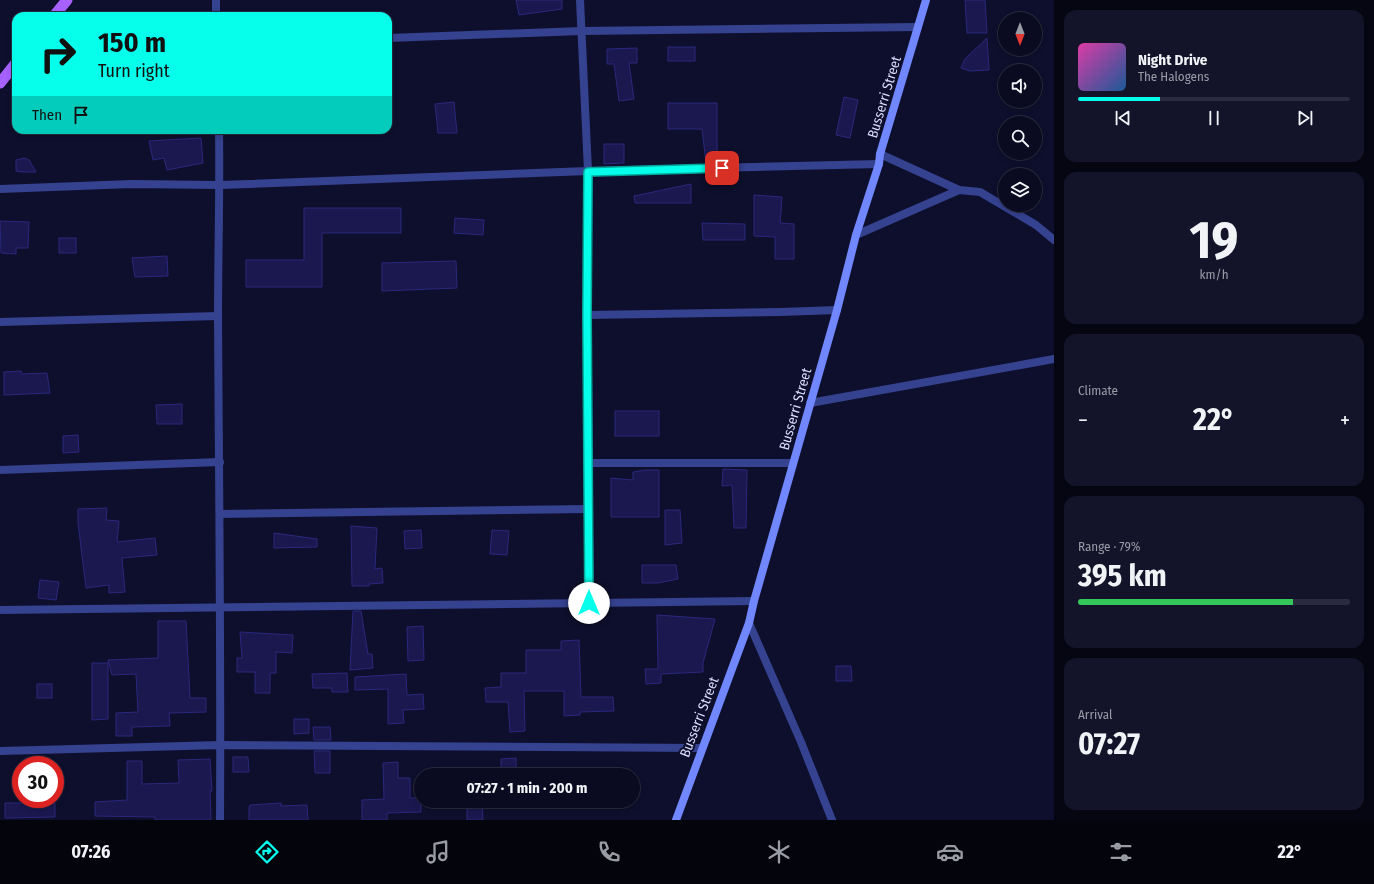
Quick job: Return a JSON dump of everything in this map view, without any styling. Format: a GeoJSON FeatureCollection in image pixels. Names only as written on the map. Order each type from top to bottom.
{"type":"FeatureCollection","features":[{"type":"Feature","properties":{"kind":"main road"},"geometry":{"type":"LineString","coordinates":[[57,12],[67,0]]}},
{"type":"Feature","properties":{"kind":"main road","name":"Busserri Street"},"geometry":{"type":"LineString","coordinates":[[676,820],[701,748],[749,623],[837,310],[856,235],[879,164],[880,154],[926,0]]}},
{"type":"Feature","properties":{"kind":"main road"},"geometry":{"type":"LineString","coordinates":[[1,79],[12,67]]}},
{"type":"Feature","properties":{"kind":"street"},"geometry":{"type":"LineString","coordinates":[[216,0],[216,12]]}},
{"type":"Feature","properties":{"kind":"street"},"geometry":{"type":"LineString","coordinates":[[580,0],[588,172],[587,315],[589,603]]}},
{"type":"Feature","properties":{"kind":"street"},"geometry":{"type":"LineString","coordinates":[[392,38],[581,31],[918,27]]}},
{"type":"Feature","properties":{"kind":"street"},"geometry":{"type":"LineString","coordinates":[[218,134],[220,185],[218,316],[221,607],[220,820]]}},
{"type":"Feature","properties":{"kind":"street"},"geometry":{"type":"LineString","coordinates":[[880,154],[959,190],[980,192],[1036,225],[1054,240]]}},
{"type":"Feature","properties":{"kind":"street"},"geometry":{"type":"LineString","coordinates":[[0,188],[131,184],[220,185],[588,172],[879,164]]}},
{"type":"Feature","properties":{"kind":"street"},"geometry":{"type":"LineString","coordinates":[[856,235],[959,190]]}},
{"type":"Feature","properties":{"kind":"street"},"geometry":{"type":"LineString","coordinates":[[587,315],[837,310]]}},
{"type":"Feature","properties":{"kind":"street"},"geometry":{"type":"LineString","coordinates":[[0,322],[218,316]]}},
{"type":"Feature","properties":{"kind":"street"},"geometry":{"type":"LineString","coordinates":[[810,403],[1054,359]]}},
{"type":"Feature","properties":{"kind":"street"},"geometry":{"type":"LineString","coordinates":[[0,470],[220,462]]}},
{"type":"Feature","properties":{"kind":"street"},"geometry":{"type":"LineString","coordinates":[[588,463],[793,463]]}},
{"type":"Feature","properties":{"kind":"street"},"geometry":{"type":"LineString","coordinates":[[220,514],[588,509]]}},
{"type":"Feature","properties":{"kind":"street"},"geometry":{"type":"LineString","coordinates":[[0,610],[754,601]]}},
{"type":"Feature","properties":{"kind":"street"},"geometry":{"type":"LineString","coordinates":[[749,623],[801,742],[832,820]]}},
{"type":"Feature","properties":{"kind":"street"},"geometry":{"type":"LineString","coordinates":[[0,751],[221,745],[701,748]]}},
{"type":"Feature","properties":{"kind":"building"},"geometry":{"type":"Polygon","coordinates":[[[516,0],[562,0],[562,9],[519,15],[516,0]]]}},
{"type":"Feature","properties":{"kind":"building"},"geometry":{"type":"Polygon","coordinates":[[[965,0],[985,0],[987,33],[967,33],[965,0]]]}},
{"type":"Feature","properties":{"kind":"building"},"geometry":{"type":"Polygon","coordinates":[[[987,38],[989,70],[970,71],[961,68],[965,59],[987,38]]]}},
{"type":"Feature","properties":{"kind":"building"},"geometry":{"type":"Polygon","coordinates":[[[668,47],[695,47],[695,61],[668,61],[668,47]]]}},
{"type":"Feature","properties":{"kind":"building"},"geometry":{"type":"Polygon","coordinates":[[[637,48],[637,63],[629,63],[634,99],[619,101],[614,64],[607,64],[607,49],[637,48]]]}},
{"type":"Feature","properties":{"kind":"building"},"geometry":{"type":"Polygon","coordinates":[[[844,97],[858,100],[850,138],[836,135],[844,97]]]}},
{"type":"Feature","properties":{"kind":"building"},"geometry":{"type":"Polygon","coordinates":[[[454,102],[457,133],[438,133],[435,104],[454,102]]]}},
{"type":"Feature","properties":{"kind":"building"},"geometry":{"type":"Polygon","coordinates":[[[668,103],[717,103],[717,162],[706,163],[702,129],[668,129],[668,103]]]}},
{"type":"Feature","properties":{"kind":"building"},"geometry":{"type":"Polygon","coordinates":[[[201,138],[203,163],[167,170],[164,158],[153,160],[149,141],[201,138]]]}},
{"type":"Feature","properties":{"kind":"building"},"geometry":{"type":"Polygon","coordinates":[[[604,144],[624,144],[624,163],[604,164],[604,144]]]}},
{"type":"Feature","properties":{"kind":"building"},"geometry":{"type":"Polygon","coordinates":[[[24,158],[29,160],[36,172],[16,171],[16,160],[24,158]]]}},
{"type":"Feature","properties":{"kind":"building"},"geometry":{"type":"Polygon","coordinates":[[[691,184],[691,203],[635,203],[634,196],[691,184]]]}},
{"type":"Feature","properties":{"kind":"building"},"geometry":{"type":"Polygon","coordinates":[[[754,195],[782,197],[780,223],[794,224],[794,259],[775,259],[775,237],[754,236],[754,195]]]}},
{"type":"Feature","properties":{"kind":"building"},"geometry":{"type":"Polygon","coordinates":[[[304,208],[401,208],[401,233],[322,233],[322,287],[246,287],[246,260],[304,260],[304,208]]]}},
{"type":"Feature","properties":{"kind":"building"},"geometry":{"type":"Polygon","coordinates":[[[455,218],[484,220],[483,235],[454,233],[455,218]]]}},
{"type":"Feature","properties":{"kind":"building"},"geometry":{"type":"Polygon","coordinates":[[[0,221],[29,222],[28,248],[16,248],[16,254],[1,253],[0,221]]]}},
{"type":"Feature","properties":{"kind":"building"},"geometry":{"type":"Polygon","coordinates":[[[702,223],[745,224],[745,240],[703,240],[702,223]]]}},
{"type":"Feature","properties":{"kind":"building"},"geometry":{"type":"Polygon","coordinates":[[[59,238],[76,238],[76,253],[59,253],[59,238]]]}},
{"type":"Feature","properties":{"kind":"building"},"geometry":{"type":"Polygon","coordinates":[[[167,256],[168,276],[135,277],[132,258],[167,256]]]}},
{"type":"Feature","properties":{"kind":"building"},"geometry":{"type":"Polygon","coordinates":[[[456,261],[457,288],[382,291],[382,263],[456,261]]]}},
{"type":"Feature","properties":{"kind":"building"},"geometry":{"type":"Polygon","coordinates":[[[21,371],[22,374],[47,373],[50,393],[4,395],[4,372],[21,371]]]}},
{"type":"Feature","properties":{"kind":"building"},"geometry":{"type":"Polygon","coordinates":[[[182,404],[182,424],[157,424],[156,405],[182,404]]]}},
{"type":"Feature","properties":{"kind":"building"},"geometry":{"type":"Polygon","coordinates":[[[615,411],[659,411],[659,436],[615,436],[615,411]]]}},
{"type":"Feature","properties":{"kind":"building"},"geometry":{"type":"Polygon","coordinates":[[[78,435],[79,452],[63,453],[63,436],[78,435]]]}},
{"type":"Feature","properties":{"kind":"building"},"geometry":{"type":"Polygon","coordinates":[[[723,469],[747,470],[746,528],[734,528],[732,485],[722,486],[723,469]]]}},
{"type":"Feature","properties":{"kind":"building"},"geometry":{"type":"Polygon","coordinates":[[[659,470],[659,517],[611,517],[611,478],[633,480],[633,472],[659,470]]]}},
{"type":"Feature","properties":{"kind":"building"},"geometry":{"type":"Polygon","coordinates":[[[107,508],[106,520],[119,521],[117,542],[155,538],[157,555],[122,558],[125,592],[109,593],[109,585],[86,588],[78,523],[78,509],[107,508]]]}},
{"type":"Feature","properties":{"kind":"building"},"geometry":{"type":"Polygon","coordinates":[[[665,510],[680,510],[682,543],[665,545],[665,510]]]}},
{"type":"Feature","properties":{"kind":"building"},"geometry":{"type":"Polygon","coordinates":[[[351,526],[377,528],[375,569],[382,568],[383,583],[369,584],[369,586],[352,586],[351,526]]]}},
{"type":"Feature","properties":{"kind":"building"},"geometry":{"type":"Polygon","coordinates":[[[421,530],[422,548],[405,549],[404,531],[421,530]]]}},
{"type":"Feature","properties":{"kind":"building"},"geometry":{"type":"Polygon","coordinates":[[[492,530],[509,531],[507,555],[490,554],[492,530]]]}},
{"type":"Feature","properties":{"kind":"building"},"geometry":{"type":"Polygon","coordinates":[[[274,533],[317,539],[317,547],[274,548],[274,533]]]}},
{"type":"Feature","properties":{"kind":"building"},"geometry":{"type":"Polygon","coordinates":[[[642,565],[676,565],[678,579],[658,583],[642,583],[642,565]]]}},
{"type":"Feature","properties":{"kind":"building"},"geometry":{"type":"Polygon","coordinates":[[[40,580],[59,582],[56,600],[38,598],[40,580]]]}},
{"type":"Feature","properties":{"kind":"building"},"geometry":{"type":"Polygon","coordinates":[[[353,611],[361,611],[368,654],[372,654],[373,668],[350,670],[353,611]]]}},
{"type":"Feature","properties":{"kind":"building"},"geometry":{"type":"Polygon","coordinates":[[[657,615],[715,619],[703,663],[703,672],[661,674],[661,683],[646,684],[645,669],[658,669],[657,615]]]}},
{"type":"Feature","properties":{"kind":"building"},"geometry":{"type":"Polygon","coordinates":[[[158,621],[186,621],[190,698],[206,698],[206,712],[169,713],[170,726],[132,727],[132,736],[116,736],[116,713],[138,712],[136,674],[112,675],[108,660],[158,658],[158,621]]]}},
{"type":"Feature","properties":{"kind":"building"},"geometry":{"type":"Polygon","coordinates":[[[423,626],[424,660],[408,661],[407,627],[423,626]]]}},
{"type":"Feature","properties":{"kind":"building"},"geometry":{"type":"Polygon","coordinates":[[[240,632],[293,635],[292,653],[276,652],[276,673],[270,673],[270,693],[255,693],[255,672],[237,672],[237,658],[242,658],[240,632]]]}},
{"type":"Feature","properties":{"kind":"building"},"geometry":{"type":"Polygon","coordinates":[[[579,640],[581,697],[613,697],[614,711],[580,712],[580,715],[564,716],[564,691],[524,691],[525,731],[510,732],[508,702],[486,702],[485,688],[501,687],[501,673],[526,673],[526,650],[561,650],[561,641],[579,640]]]}},
{"type":"Feature","properties":{"kind":"building"},"geometry":{"type":"Polygon","coordinates":[[[92,663],[108,663],[108,719],[92,720],[92,663]]]}},
{"type":"Feature","properties":{"kind":"building"},"geometry":{"type":"Polygon","coordinates":[[[836,666],[851,666],[852,681],[836,681],[836,666]]]}},
{"type":"Feature","properties":{"kind":"building"},"geometry":{"type":"Polygon","coordinates":[[[347,673],[348,692],[332,692],[332,688],[313,688],[312,674],[347,673]]]}},
{"type":"Feature","properties":{"kind":"building"},"geometry":{"type":"Polygon","coordinates":[[[406,674],[407,695],[423,694],[424,709],[403,710],[404,723],[388,724],[388,689],[355,690],[355,677],[406,674]]]}},
{"type":"Feature","properties":{"kind":"building"},"geometry":{"type":"Polygon","coordinates":[[[37,684],[52,684],[52,698],[37,698],[37,684]]]}},
{"type":"Feature","properties":{"kind":"building"},"geometry":{"type":"Polygon","coordinates":[[[294,719],[309,719],[309,733],[294,734],[294,719]]]}},
{"type":"Feature","properties":{"kind":"building"},"geometry":{"type":"Polygon","coordinates":[[[313,727],[330,727],[331,740],[314,740],[313,727]]]}},
{"type":"Feature","properties":{"kind":"building"},"geometry":{"type":"Polygon","coordinates":[[[314,751],[330,751],[330,773],[315,773],[314,751]]]}},
{"type":"Feature","properties":{"kind":"building"},"geometry":{"type":"Polygon","coordinates":[[[233,757],[248,757],[249,772],[233,772],[233,757]]]}},
{"type":"Feature","properties":{"kind":"building"},"geometry":{"type":"Polygon","coordinates":[[[516,758],[516,768],[501,768],[501,759],[516,758]]]}},
{"type":"Feature","properties":{"kind":"building"},"geometry":{"type":"Polygon","coordinates":[[[210,759],[212,791],[210,791],[211,820],[155,820],[155,817],[95,816],[95,802],[127,800],[127,761],[142,761],[142,784],[179,783],[178,760],[210,759]]]}},
{"type":"Feature","properties":{"kind":"building"},"geometry":{"type":"Polygon","coordinates":[[[398,762],[398,778],[410,778],[410,798],[414,798],[414,808],[421,808],[421,812],[387,813],[387,820],[362,820],[362,800],[384,799],[383,763],[398,762]]]}},
{"type":"Feature","properties":{"kind":"building"},"geometry":{"type":"Polygon","coordinates":[[[5,803],[12,803],[12,808],[55,808],[55,817],[5,818],[5,803]]]}},
{"type":"Feature","properties":{"kind":"building"},"geometry":{"type":"Polygon","coordinates":[[[281,803],[281,806],[307,805],[308,820],[249,820],[250,805],[281,803]]]}},
{"type":"Feature","properties":{"kind":"building"},"geometry":{"type":"Polygon","coordinates":[[[467,808],[482,808],[483,820],[467,820],[467,808]]]}},
{"type":"Feature","properties":{"kind":"route"},"geometry":{"type":"LineString","coordinates":[[589,603],[587,315],[588,172],[722,168]]}}]}
